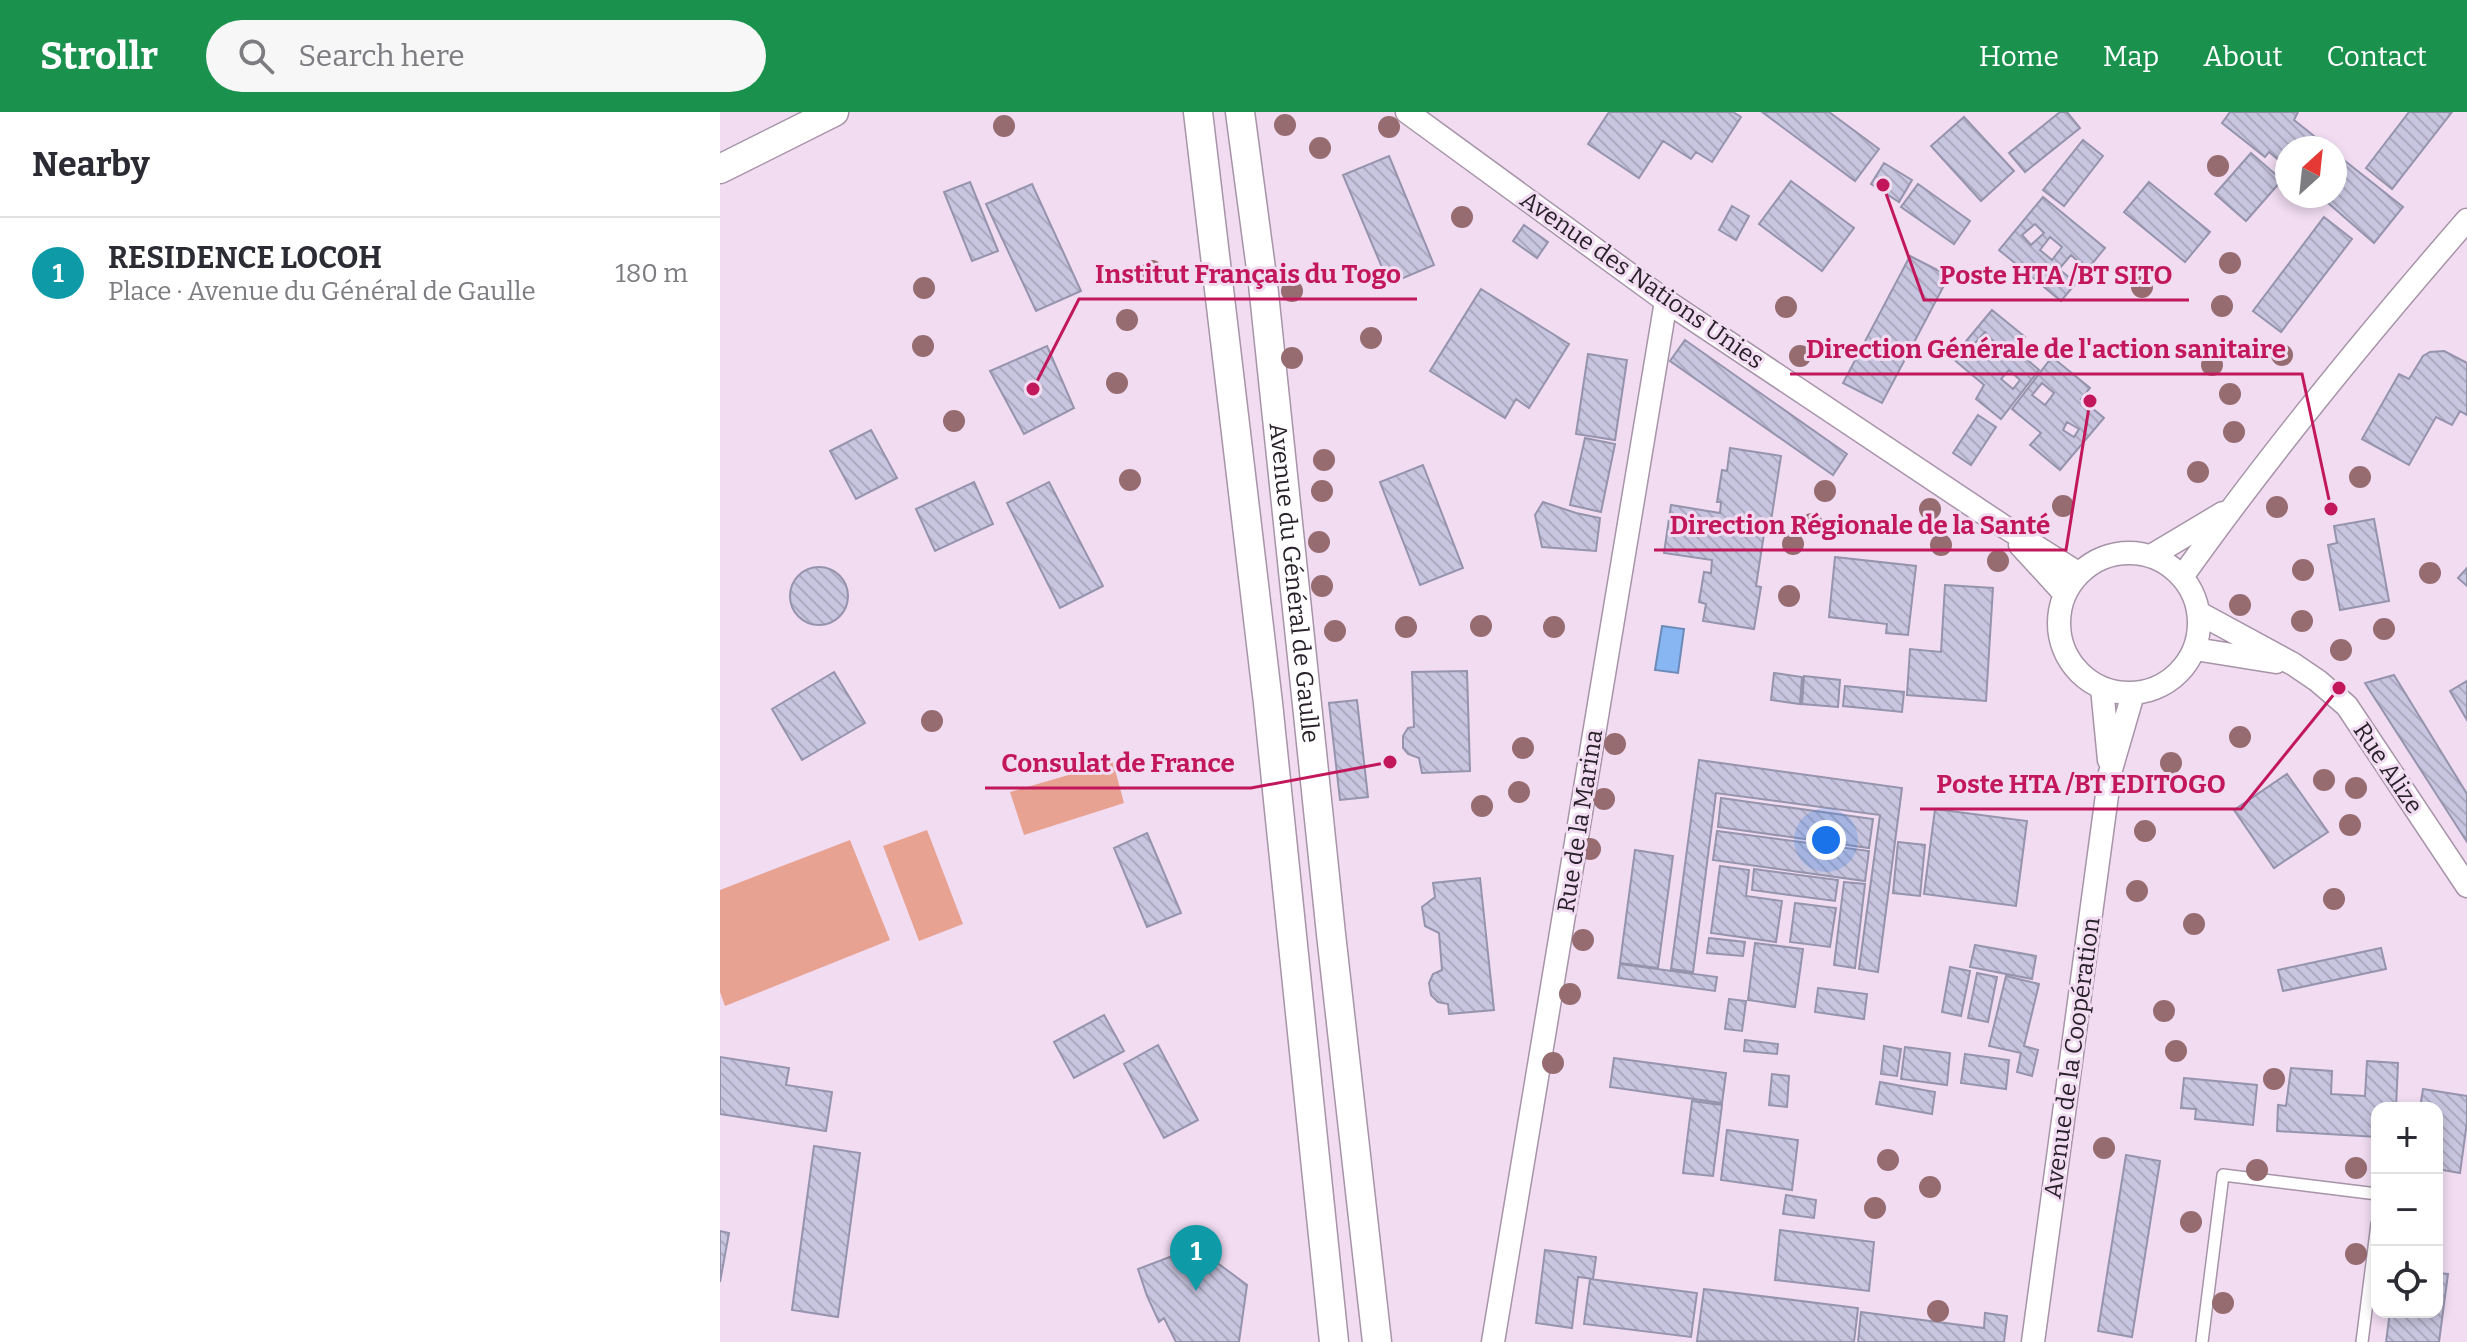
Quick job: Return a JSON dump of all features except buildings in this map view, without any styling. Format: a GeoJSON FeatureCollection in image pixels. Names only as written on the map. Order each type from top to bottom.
{"type":"FeatureCollection","features":[{"type":"Feature","properties":{"kind":"street"},"geometry":{"type":"LineString","coordinates":[[720,169],[834,112]]}},
{"type":"Feature","properties":{"kind":"street","name":"Avenue du Général de Gaulle"},"geometry":{"type":"LineString","coordinates":[[1198,112],[1268,703],[1334,1342]]}},
{"type":"Feature","properties":{"kind":"street","name":"Avenue du Général de Gaulle"},"geometry":{"type":"LineString","coordinates":[[1240,112],[1263,284],[1377,1342]]}},
{"type":"Feature","properties":{"kind":"street","name":"Avenue des Nations Unies"},"geometry":{"type":"LineString","coordinates":[[1407,112],[1666,301],[2078,573]]}},
{"type":"Feature","properties":{"kind":"street"},"geometry":{"type":"LineString","coordinates":[[2182,577],[2231,508],[2381,319],[2467,220]]}},
{"type":"Feature","properties":{"kind":"street","name":"Rue de la Marina"},"geometry":{"type":"LineString","coordinates":[[1493,1342],[1666,301]]}},
{"type":"Feature","properties":{"kind":"street"},"geometry":{"type":"LineString","coordinates":[[2151,556],[2231,508]]}},
{"type":"Feature","properties":{"kind":"street","name":"Avenue des Nations Unies"},"geometry":{"type":"LineString","coordinates":[[2000,524],[2064,593]]}},
{"type":"Feature","properties":{"kind":"street"},"geometry":{"type":"LineString","coordinates":[[2112,554],[2151,556],[2182,577],[2193,594],[2199,613],[2195,649],[2185,667],[2153,690],[2133,694],[2102,688],[2078,672],[2063,648],[2058,630],[2064,593],[2078,573],[2112,554]]}},
{"type":"Feature","properties":{"kind":"street","name":"Rue Alize"},"geometry":{"type":"LineString","coordinates":[[2199,613],[2293,664],[2347,706],[2467,886]]}},
{"type":"Feature","properties":{"kind":"street","name":"Rue Alize"},"geometry":{"type":"LineString","coordinates":[[2195,649],[2293,664]]}},
{"type":"Feature","properties":{"kind":"street","name":"Avenue de la Coopération"},"geometry":{"type":"LineString","coordinates":[[2102,688],[2110,773]]}},
{"type":"Feature","properties":{"kind":"street","name":"Avenue de la Coopération"},"geometry":{"type":"LineString","coordinates":[[2033,1342],[2110,773],[2133,694]]}},
{"type":"Feature","properties":{"kind":"street"},"geometry":{"type":"LineString","coordinates":[[1268,703],[1306,696]]}},
{"type":"Feature","properties":{"kind":"street"},"geometry":{"type":"LineString","coordinates":[[1275,780],[1314,774]]}},
{"type":"Feature","properties":{"kind":"lane"},"geometry":{"type":"LineString","coordinates":[[2202,1342],[2223,1175],[2371,1193]]}},
{"type":"Feature","properties":{"kind":"lane"},"geometry":{"type":"LineString","coordinates":[[2362,1342],[2374,1246]]}},
{"type":"Feature","properties":{"kind":"shaded area"},"geometry":{"type":"Polygon","coordinates":[[[1113,762],[1124,803],[1024,835],[1010,792],[1113,762]]]}},
{"type":"Feature","properties":{"kind":"shaded area"},"geometry":{"type":"Polygon","coordinates":[[[927,830],[963,924],[919,941],[883,846],[927,830]]]}},
{"type":"Feature","properties":{"kind":"shaded area"},"geometry":{"type":"Polygon","coordinates":[[[850,840],[890,940],[725,1006],[720,992],[720,890],[850,840]]]}},
{"type":"Feature","properties":{"kind":"water"},"geometry":{"type":"Polygon","coordinates":[[[1662,626],[1684,629],[1678,673],[1655,670],[1662,626]]]}},
{"type":"Feature","properties":{"kind":"place","name":"Poste HTA /BT SITO"},"geometry":{"type":"Point","coordinates":[1883,185]}},
{"type":"Feature","properties":{"kind":"place","name":"Institut Français du Togo"},"geometry":{"type":"Point","coordinates":[1033,389]}},
{"type":"Feature","properties":{"kind":"place","name":"Direction Régionale de la Santé"},"geometry":{"type":"Point","coordinates":[2090,401]}},
{"type":"Feature","properties":{"kind":"place","name":"Direction Générale de l'action sanitaire"},"geometry":{"type":"Point","coordinates":[2331,509]}},
{"type":"Feature","properties":{"kind":"place","name":"Poste HTA /BT EDITOGO"},"geometry":{"type":"Point","coordinates":[2339,688]}},
{"type":"Feature","properties":{"kind":"place","name":"Consulat de France"},"geometry":{"type":"Point","coordinates":[1390,762]}},
{"type":"Feature","properties":{"kind":"place","name":"RESIDENCE LOCOH"},"geometry":{"type":"Point","coordinates":[1196,1291]}}]}
